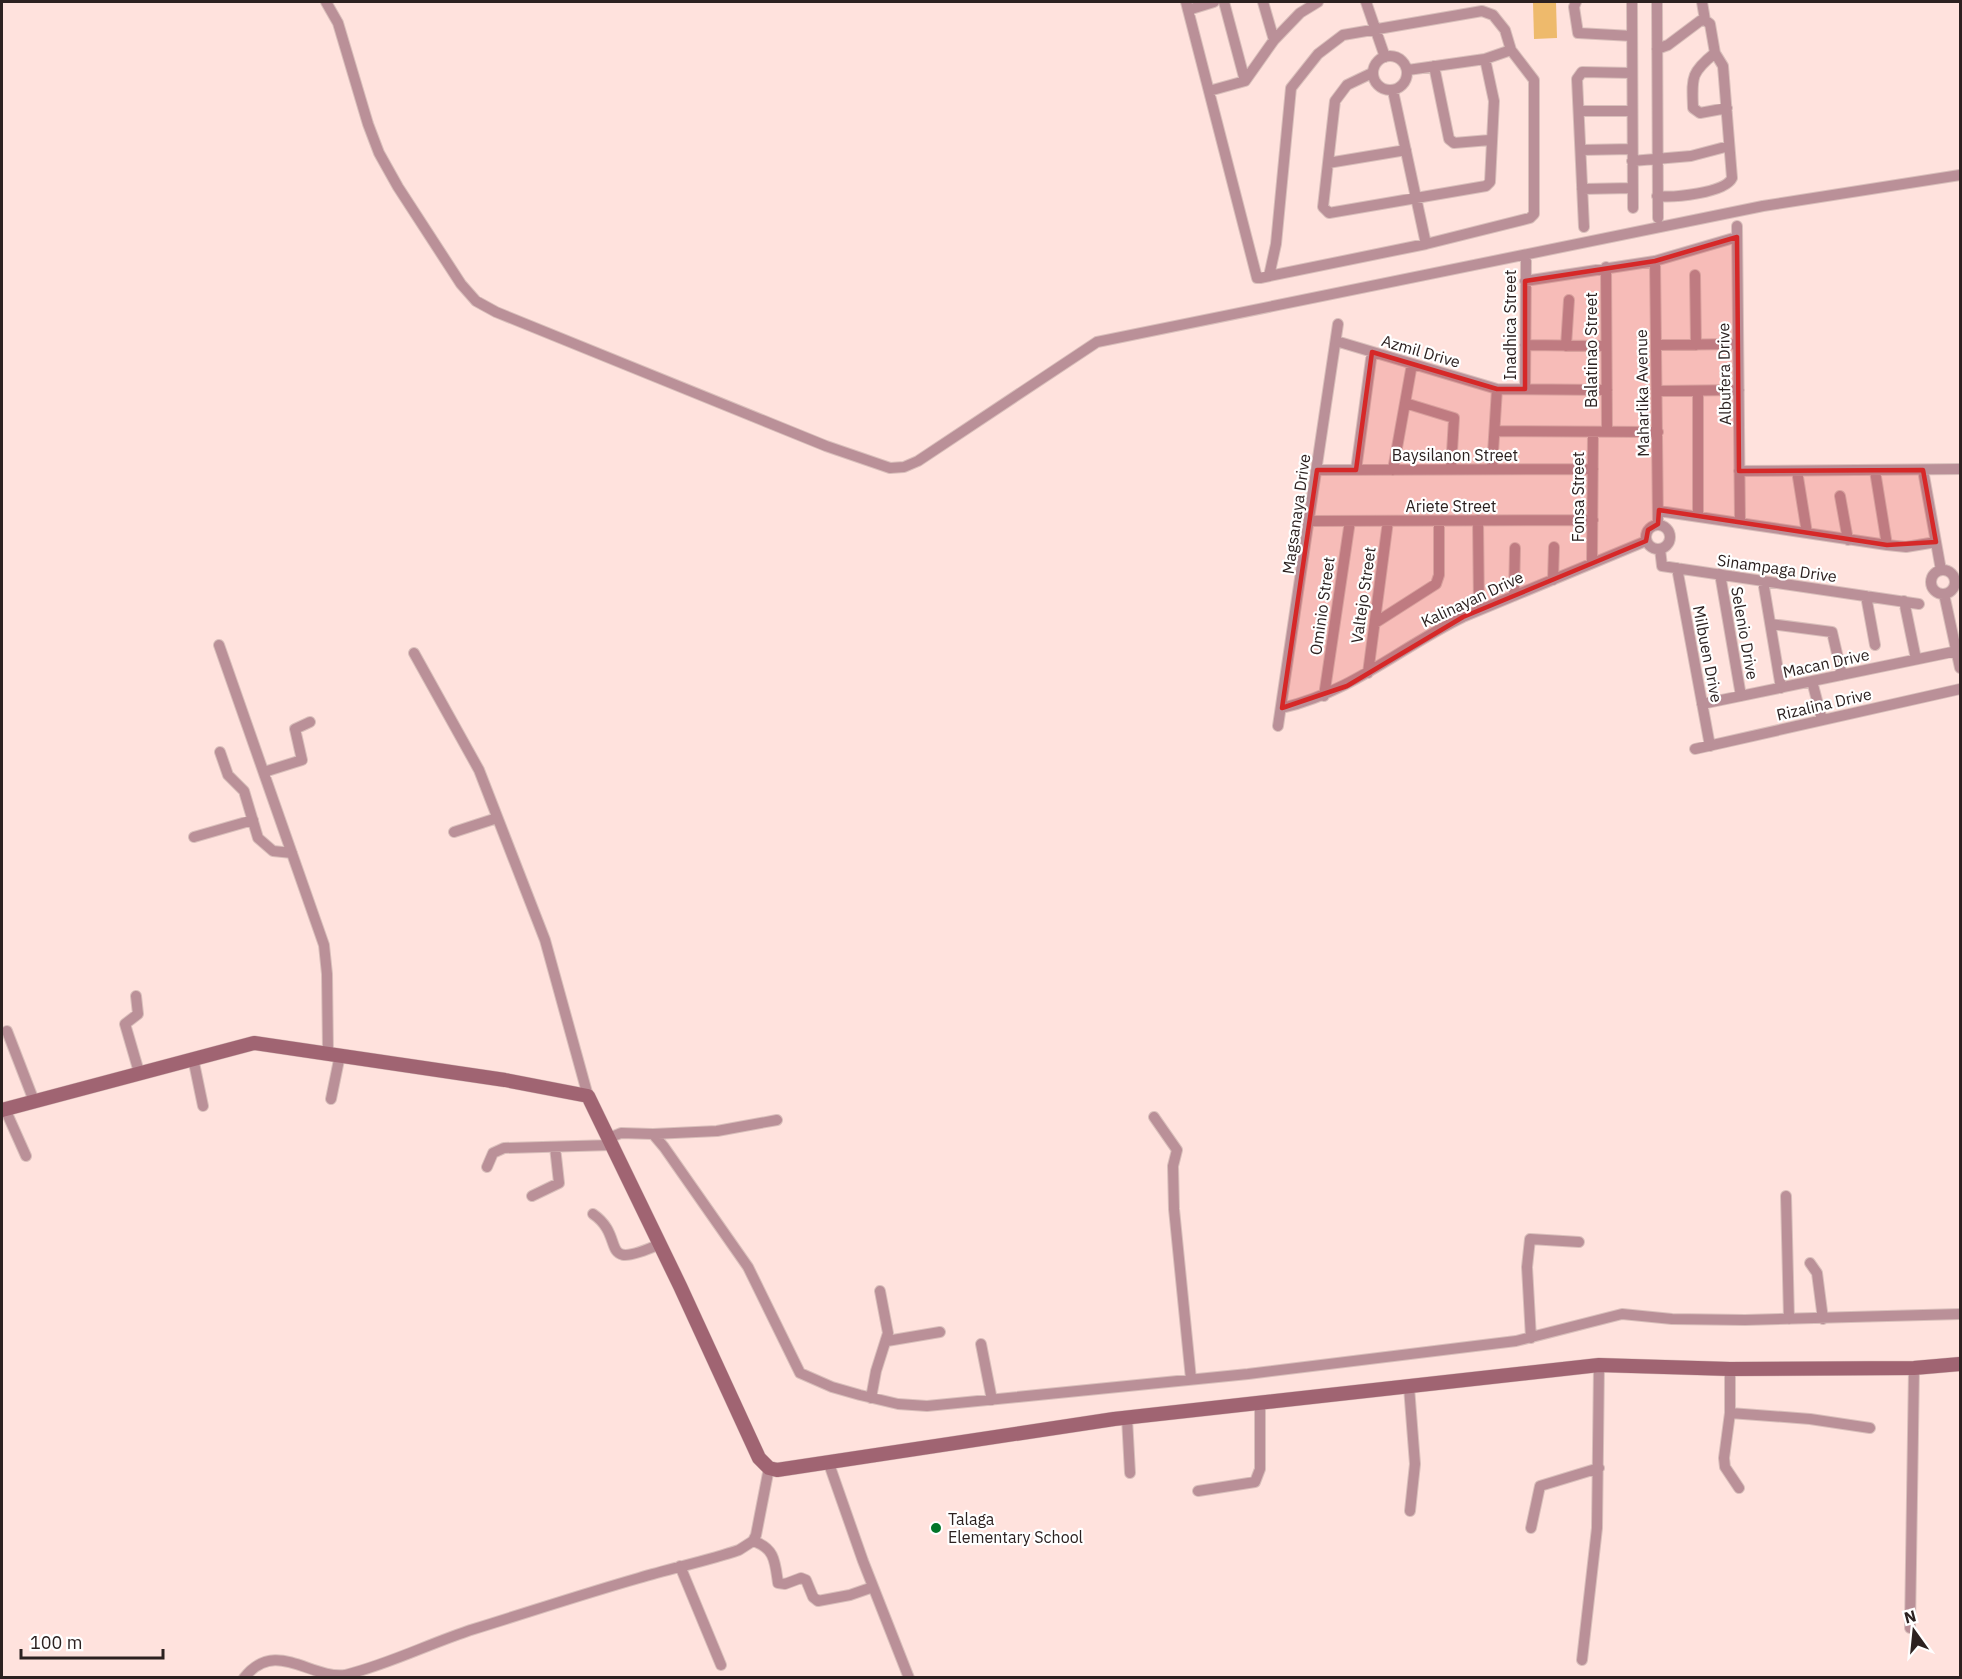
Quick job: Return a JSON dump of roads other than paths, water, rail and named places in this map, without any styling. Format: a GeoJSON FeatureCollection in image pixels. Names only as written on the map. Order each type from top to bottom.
{"type":"FeatureCollection","features":[{"type":"Feature","properties":{"kind":"street"},"geometry":{"type":"LineString","coordinates":[[326,2],[338,23],[379,153],[398,187],[461,284],[476,301],[826,446],[890,468],[904,467],[918,461],[1097,342],[1763,206],[1960,175]]}},
{"type":"Feature","properties":{"kind":"street"},"geometry":{"type":"LineString","coordinates":[[1214,2],[1187,6],[1255,276],[1269,276],[1426,244],[1524,221],[1534,214],[1534,80],[1511,50],[1505,30],[1493,15],[1482,11],[1343,35],[1318,54],[1291,88],[1276,244],[1269,276]]}},
{"type":"Feature","properties":{"kind":"street"},"geometry":{"type":"LineString","coordinates":[[1224,2],[1245,81]]}},
{"type":"Feature","properties":{"kind":"street"},"geometry":{"type":"LineString","coordinates":[[1263,2],[1274,40]]}},
{"type":"Feature","properties":{"kind":"street"},"geometry":{"type":"LineString","coordinates":[[1209,91],[1245,81],[1274,40],[1300,13],[1317,2]]}},
{"type":"Feature","properties":{"kind":"street"},"geometry":{"type":"LineString","coordinates":[[1365,2],[1384,57]]}},
{"type":"Feature","properties":{"kind":"street"},"geometry":{"type":"LineString","coordinates":[[1576,2],[1574,7],[1578,33],[1632,36]]}},
{"type":"Feature","properties":{"kind":"street"},"geometry":{"type":"LineString","coordinates":[[1632,2],[1633,208]]}},
{"type":"Feature","properties":{"kind":"street"},"geometry":{"type":"LineString","coordinates":[[1657,2],[1658,218]]}},
{"type":"Feature","properties":{"kind":"street"},"geometry":{"type":"LineString","coordinates":[[1658,196],[1680,197],[1730,183],[1732,178],[1723,66],[1716,53],[1710,24],[1705,20],[1702,2]]}},
{"type":"Feature","properties":{"kind":"street"},"geometry":{"type":"LineString","coordinates":[[1657,49],[1668,45],[1705,20]]}},
{"type":"Feature","properties":{"kind":"street"},"geometry":{"type":"LineString","coordinates":[[1408,70],[1485,59],[1511,50]]}},
{"type":"Feature","properties":{"kind":"street"},"geometry":{"type":"LineString","coordinates":[[1716,53],[1696,71],[1692,79],[1693,108],[1700,113],[1726,108]]}},
{"type":"Feature","properties":{"kind":"street"},"geometry":{"type":"LineString","coordinates":[[1372,73],[1379,87],[1393,91],[1402,87],[1407,79],[1408,70],[1403,61],[1394,56],[1384,57],[1376,63],[1372,73],[1347,85],[1335,101],[1323,207],[1329,213],[1373,204],[1416,200],[1486,186],[1490,182],[1490,140],[1494,100],[1485,59]]}},
{"type":"Feature","properties":{"kind":"street"},"geometry":{"type":"LineString","coordinates":[[1434,66],[1449,139],[1454,143],[1490,140]]}},
{"type":"Feature","properties":{"kind":"street"},"geometry":{"type":"LineString","coordinates":[[1584,226],[1579,75],[1582,72],[1632,73]]}},
{"type":"Feature","properties":{"kind":"street"},"geometry":{"type":"LineString","coordinates":[[1393,91],[1426,244]]}},
{"type":"Feature","properties":{"kind":"street"},"geometry":{"type":"LineString","coordinates":[[1579,111],[1632,111]]}},
{"type":"Feature","properties":{"kind":"street"},"geometry":{"type":"LineString","coordinates":[[1632,161],[1657,161],[1691,156],[1729,146]]}},
{"type":"Feature","properties":{"kind":"street"},"geometry":{"type":"LineString","coordinates":[[1581,150],[1632,149]]}},
{"type":"Feature","properties":{"kind":"street"},"geometry":{"type":"LineString","coordinates":[[1328,163],[1406,150]]}},
{"type":"Feature","properties":{"kind":"street"},"geometry":{"type":"LineString","coordinates":[[1582,189],[1632,188]]}},
{"type":"Feature","properties":{"kind":"street","name":"Albufera Drive"},"geometry":{"type":"LineString","coordinates":[[1737,226],[1740,523]]}},
{"type":"Feature","properties":{"kind":"street"},"geometry":{"type":"LineString","coordinates":[[1525,281],[1655,261],[1737,237]]}},
{"type":"Feature","properties":{"kind":"street","name":"Inadhica Street"},"geometry":{"type":"LineString","coordinates":[[1525,389],[1526,261]]}},
{"type":"Feature","properties":{"kind":"street","name":"Maharlika Avenue"},"geometry":{"type":"LineString","coordinates":[[1655,261],[1658,524]]}},
{"type":"Feature","properties":{"kind":"street","name":"Balatinao Street"},"geometry":{"type":"LineString","coordinates":[[1606,267],[1607,432]]}},
{"type":"Feature","properties":{"kind":"street"},"geometry":{"type":"LineString","coordinates":[[1695,275],[1696,345]]}},
{"type":"Feature","properties":{"kind":"street"},"geometry":{"type":"LineString","coordinates":[[1566,346],[1569,300]]}},
{"type":"Feature","properties":{"kind":"street","name":"Magsanaya Drive"},"geometry":{"type":"LineString","coordinates":[[1278,726],[1338,324]]}},
{"type":"Feature","properties":{"kind":"street","name":"Azmil Drive"},"geometry":{"type":"LineString","coordinates":[[1335,341],[1497,389],[1606,390]]}},
{"type":"Feature","properties":{"kind":"street"},"geometry":{"type":"LineString","coordinates":[[1656,345],[1738,344]]}},
{"type":"Feature","properties":{"kind":"street"},"geometry":{"type":"LineString","coordinates":[[1525,345],[1606,346]]}},
{"type":"Feature","properties":{"kind":"street"},"geometry":{"type":"LineString","coordinates":[[1356,470],[1372,352]]}},
{"type":"Feature","properties":{"kind":"street"},"geometry":{"type":"LineString","coordinates":[[1394,470],[1412,364]]}},
{"type":"Feature","properties":{"kind":"street"},"geometry":{"type":"LineString","coordinates":[[1492,469],[1497,389]]}},
{"type":"Feature","properties":{"kind":"street"},"geometry":{"type":"LineString","coordinates":[[1657,391],[1739,390]]}},
{"type":"Feature","properties":{"kind":"street"},"geometry":{"type":"LineString","coordinates":[[1698,391],[1698,517]]}},
{"type":"Feature","properties":{"kind":"street"},"geometry":{"type":"LineString","coordinates":[[1405,403],[1454,418],[1451,470]]}},
{"type":"Feature","properties":{"kind":"street"},"geometry":{"type":"LineString","coordinates":[[1495,431],[1658,432]]}},
{"type":"Feature","properties":{"kind":"street","name":"Fonsa Street"},"geometry":{"type":"LineString","coordinates":[[1592,563],[1593,432]]}},
{"type":"Feature","properties":{"kind":"street","name":"Baysilanon Street"},"geometry":{"type":"LineString","coordinates":[[1317,470],[1593,469]]}},
{"type":"Feature","properties":{"kind":"street"},"geometry":{"type":"LineString","coordinates":[[1739,471],[1960,469]]}},
{"type":"Feature","properties":{"kind":"street"},"geometry":{"type":"LineString","coordinates":[[1923,470],[1941,570]]}},
{"type":"Feature","properties":{"kind":"street"},"geometry":{"type":"LineString","coordinates":[[1797,471],[1808,533]]}},
{"type":"Feature","properties":{"kind":"street"},"geometry":{"type":"LineString","coordinates":[[1875,471],[1887,545]]}},
{"type":"Feature","properties":{"kind":"street"},"geometry":{"type":"LineString","coordinates":[[1840,496],[1848,540]]}},
{"type":"Feature","properties":{"kind":"street"},"geometry":{"type":"LineString","coordinates":[[1659,511],[1887,545],[1906,547],[1936,542]]}},
{"type":"Feature","properties":{"kind":"street"},"geometry":{"type":"LineString","coordinates":[[1478,520],[1479,610]]}},
{"type":"Feature","properties":{"kind":"street","name":"Ariete Street"},"geometry":{"type":"LineString","coordinates":[[1310,521],[1593,520]]}},
{"type":"Feature","properties":{"kind":"street","name":"Ominio Street"},"geometry":{"type":"LineString","coordinates":[[1324,696],[1350,521]]}},
{"type":"Feature","properties":{"kind":"street","name":"Valtejo Street"},"geometry":{"type":"LineString","coordinates":[[1368,673],[1388,521]]}},
{"type":"Feature","properties":{"kind":"street"},"geometry":{"type":"LineString","coordinates":[[1375,623],[1436,584],[1439,575],[1439,521]]}},
{"type":"Feature","properties":{"kind":"street"},"geometry":{"type":"LineString","coordinates":[[1658,524],[1666,527],[1671,538],[1668,546],[1653,549],[1646,541],[1648,530],[1658,524]]}},
{"type":"Feature","properties":{"kind":"street","name":"Kalinayan Drive"},"geometry":{"type":"LineString","coordinates":[[1282,708],[1324,696],[1368,673],[1439,628],[1646,541]]}},
{"type":"Feature","properties":{"kind":"street"},"geometry":{"type":"LineString","coordinates":[[1552,580],[1554,547]]}},
{"type":"Feature","properties":{"kind":"street"},"geometry":{"type":"LineString","coordinates":[[1514,596],[1515,548]]}},
{"type":"Feature","properties":{"kind":"street"},"geometry":{"type":"LineString","coordinates":[[1660,549],[1662,566],[1677,568]]}},
{"type":"Feature","properties":{"kind":"street","name":"Sinampaga Drive"},"geometry":{"type":"LineString","coordinates":[[1677,568],[1919,604]]}},
{"type":"Feature","properties":{"kind":"street","name":"Milbuen Drive"},"geometry":{"type":"LineString","coordinates":[[1677,568],[1710,746]]}},
{"type":"Feature","properties":{"kind":"street"},"geometry":{"type":"LineString","coordinates":[[1941,570],[1952,575],[1957,587],[1944,594],[1936,592],[1931,586],[1934,574],[1941,570]]}},
{"type":"Feature","properties":{"kind":"street","name":"Selenio Drive"},"geometry":{"type":"LineString","coordinates":[[1720,574],[1741,696]]}},
{"type":"Feature","properties":{"kind":"street"},"geometry":{"type":"LineString","coordinates":[[1763,581],[1781,688]]}},
{"type":"Feature","properties":{"kind":"street"},"geometry":{"type":"LineString","coordinates":[[1944,594],[1960,668]]}},
{"type":"Feature","properties":{"kind":"street"},"geometry":{"type":"LineString","coordinates":[[1866,596],[1875,645]]}},
{"type":"Feature","properties":{"kind":"street"},"geometry":{"type":"LineString","coordinates":[[1904,601],[1916,659]]}},
{"type":"Feature","properties":{"kind":"street"},"geometry":{"type":"LineString","coordinates":[[1771,624],[1832,632],[1842,675]]}},
{"type":"Feature","properties":{"kind":"street"},"geometry":{"type":"LineString","coordinates":[[219,645],[325,949],[334,1054],[331,1100]]}},
{"type":"Feature","properties":{"kind":"street","name":"Macan Drive"},"geometry":{"type":"LineString","coordinates":[[1702,704],[1957,651]]}},
{"type":"Feature","properties":{"kind":"street"},"geometry":{"type":"LineString","coordinates":[[414,653],[479,770],[544,940],[588,1096],[660,1244],[759,1458],[769,1468],[787,1470],[1127,1418],[1599,1365],[1730,1369],[1914,1368],[1960,1364]]}},
{"type":"Feature","properties":{"kind":"street"},"geometry":{"type":"LineString","coordinates":[[1812,681],[1822,720]]}},
{"type":"Feature","properties":{"kind":"street","name":"Rizalina Drive"},"geometry":{"type":"LineString","coordinates":[[1695,749],[1960,689]]}},
{"type":"Feature","properties":{"kind":"street"},"geometry":{"type":"LineString","coordinates":[[264,772],[302,760],[296,729],[310,722]]}},
{"type":"Feature","properties":{"kind":"street"},"geometry":{"type":"LineString","coordinates":[[220,752],[228,775],[244,791],[258,838],[264,846],[273,851],[292,853]]}},
{"type":"Feature","properties":{"kind":"street"},"geometry":{"type":"LineString","coordinates":[[454,832],[497,818]]}},
{"type":"Feature","properties":{"kind":"street"},"geometry":{"type":"LineString","coordinates":[[194,837],[253,820]]}},
{"type":"Feature","properties":{"kind":"street"},"geometry":{"type":"LineString","coordinates":[[136,996],[138,1014],[125,1024],[139,1072]]}},
{"type":"Feature","properties":{"kind":"street"},"geometry":{"type":"LineString","coordinates":[[7,1031],[34,1101]]}},
{"type":"Feature","properties":{"kind":"street"},"geometry":{"type":"LineString","coordinates":[[26,1156],[3,1109],[254,1043],[505,1080],[588,1096]]}},
{"type":"Feature","properties":{"kind":"street"},"geometry":{"type":"LineString","coordinates":[[193,1058],[203,1106]]}},
{"type":"Feature","properties":{"kind":"street"},"geometry":{"type":"LineString","coordinates":[[1154,1117],[1177,1150],[1172,1171],[1174,1219],[1191,1379]]}},
{"type":"Feature","properties":{"kind":"street"},"geometry":{"type":"LineString","coordinates":[[487,1167],[497,1150],[610,1142],[621,1133],[717,1131],[777,1120]]}},
{"type":"Feature","properties":{"kind":"street"},"geometry":{"type":"LineString","coordinates":[[653,1134],[684,1172],[748,1267],[800,1373],[832,1387],[898,1404],[927,1406],[992,1400],[1191,1379],[1531,1338],[1622,1314],[1700,1320],[1823,1319],[1960,1314]]}},
{"type":"Feature","properties":{"kind":"street"},"geometry":{"type":"LineString","coordinates":[[532,1196],[559,1184],[555,1147]]}},
{"type":"Feature","properties":{"kind":"street"},"geometry":{"type":"LineString","coordinates":[[1786,1196],[1789,1319]]}},
{"type":"Feature","properties":{"kind":"street"},"geometry":{"type":"LineString","coordinates":[[593,1214],[604,1224],[617,1253],[623,1256],[630,1257],[660,1244]]}},
{"type":"Feature","properties":{"kind":"street"},"geometry":{"type":"LineString","coordinates":[[1531,1338],[1527,1267],[1530,1239],[1579,1242]]}},
{"type":"Feature","properties":{"kind":"street"},"geometry":{"type":"LineString","coordinates":[[1810,1263],[1817,1273],[1823,1319]]}},
{"type":"Feature","properties":{"kind":"street"},"geometry":{"type":"LineString","coordinates":[[870,1398],[881,1352],[888,1341],[887,1322],[880,1291]]}},
{"type":"Feature","properties":{"kind":"street"},"geometry":{"type":"LineString","coordinates":[[888,1341],[940,1332]]}},
{"type":"Feature","properties":{"kind":"street"},"geometry":{"type":"LineString","coordinates":[[981,1344],[992,1400]]}},
{"type":"Feature","properties":{"kind":"street"},"geometry":{"type":"LineString","coordinates":[[1582,1660],[1597,1528],[1599,1365]]}},
{"type":"Feature","properties":{"kind":"street"},"geometry":{"type":"LineString","coordinates":[[1910,1628],[1914,1368]]}},
{"type":"Feature","properties":{"kind":"street"},"geometry":{"type":"LineString","coordinates":[[1730,1369],[1730,1413],[1725,1467],[1739,1488]]}},
{"type":"Feature","properties":{"kind":"street"},"geometry":{"type":"LineString","coordinates":[[1409,1387],[1415,1464],[1410,1511]]}},
{"type":"Feature","properties":{"kind":"street"},"geometry":{"type":"LineString","coordinates":[[1198,1491],[1257,1480],[1260,1469],[1260,1403]]}},
{"type":"Feature","properties":{"kind":"street"},"geometry":{"type":"LineString","coordinates":[[1730,1413],[1810,1419],[1870,1428]]}},
{"type":"Feature","properties":{"kind":"street"},"geometry":{"type":"LineString","coordinates":[[1127,1418],[1130,1473]]}},
{"type":"Feature","properties":{"kind":"street"},"geometry":{"type":"LineString","coordinates":[[829,1464],[873,1587],[909,1677]]}},
{"type":"Feature","properties":{"kind":"street"},"geometry":{"type":"LineString","coordinates":[[244,1677],[253,1668],[270,1660],[332,1675],[346,1674],[414,1653],[459,1634],[739,1550],[753,1541],[769,1468]]}},
{"type":"Feature","properties":{"kind":"street"},"geometry":{"type":"LineString","coordinates":[[1531,1528],[1540,1485],[1599,1468]]}},
{"type":"Feature","properties":{"kind":"street"},"geometry":{"type":"LineString","coordinates":[[753,1541],[765,1545],[771,1551],[775,1559],[778,1583],[785,1584],[801,1578],[806,1580],[813,1597],[818,1601],[850,1595],[873,1587]]}},
{"type":"Feature","properties":{"kind":"street"},"geometry":{"type":"LineString","coordinates":[[680,1566],[721,1665]]}},
{"type":"Feature","properties":{"kind":"place","name":"Talaga Elementary School"},"geometry":{"type":"Point","coordinates":[936,1528]}}]}
